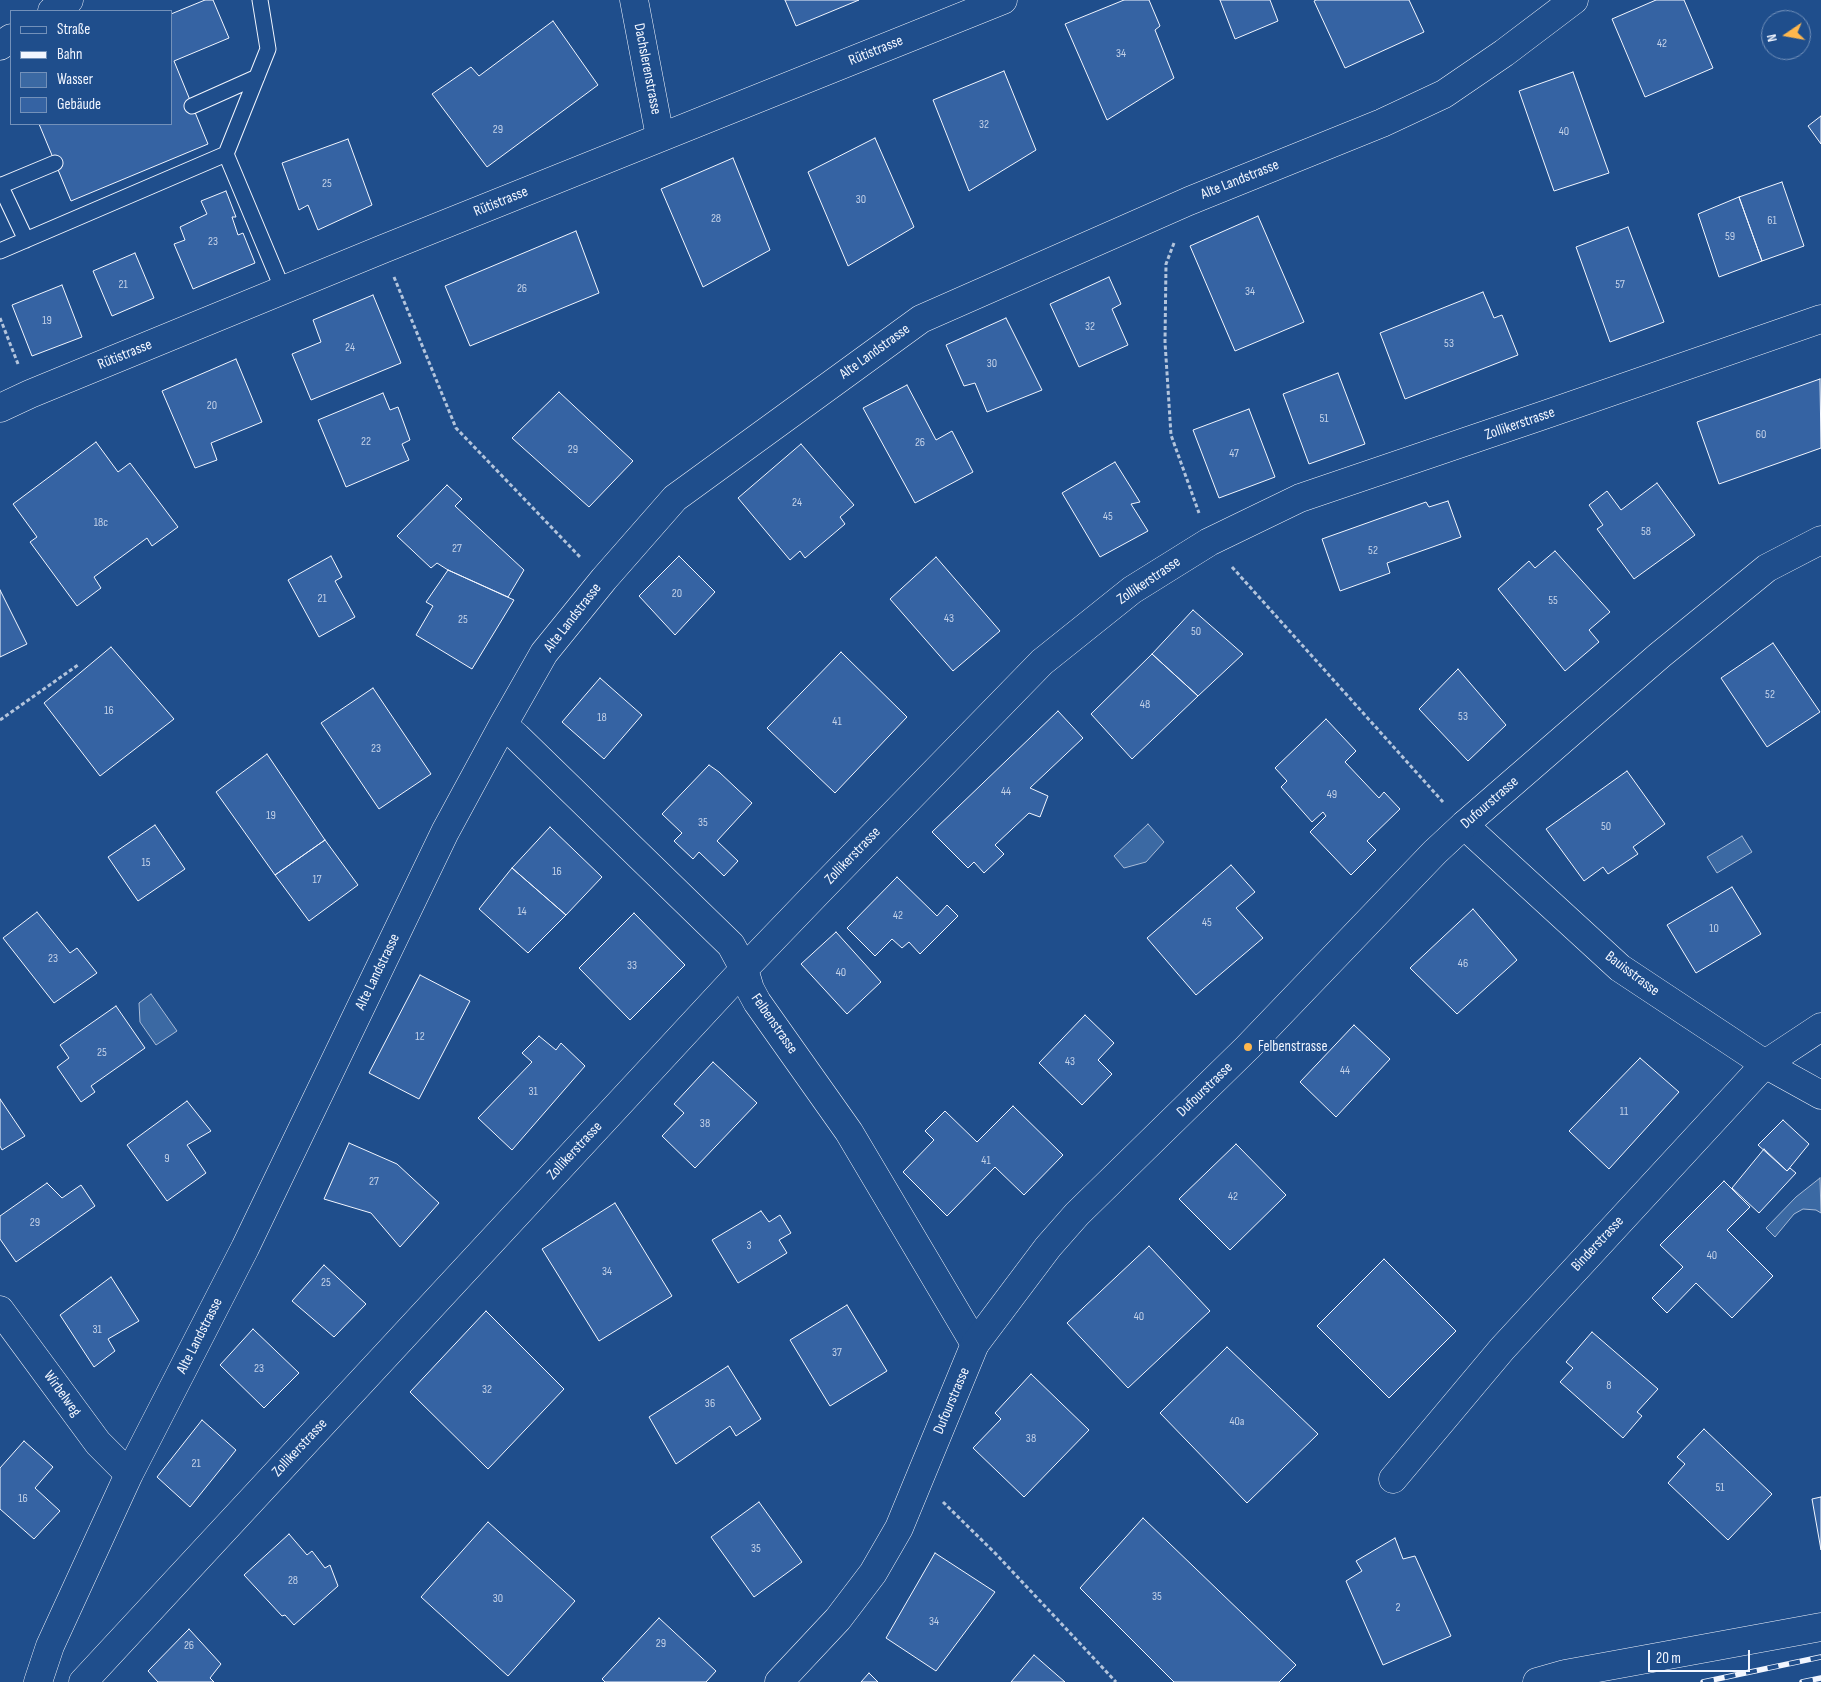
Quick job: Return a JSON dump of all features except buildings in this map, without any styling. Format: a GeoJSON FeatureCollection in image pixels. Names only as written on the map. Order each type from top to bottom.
{"type":"FeatureCollection","features":[{"type":"Feature","properties":{"kind":"street"},"geometry":{"type":"LineString","coordinates":[[54,10],[69,0]]}},
{"type":"Feature","properties":{"kind":"street","name":"Dachslerenstrasse"},"geometry":{"type":"LineString","coordinates":[[634,0],[660,137]]}},
{"type":"Feature","properties":{"kind":"street","name":"Rütistrasse"},"geometry":{"type":"LineString","coordinates":[[0,408],[283,290],[1003,0]]}},
{"type":"Feature","properties":{"kind":"street","name":"Alte Landstrasse"},"geometry":{"type":"LineString","coordinates":[[38,1682],[50,1646],[129,1474],[246,1248],[445,832],[502,725],[544,653],[604,579],[675,498],[921,319],[1189,201],[1382,124],[1444,94],[1504,54],[1574,0]]}},
{"type":"Feature","properties":{"kind":"street","name":"Zollikerstrasse"},"geometry":{"type":"LineString","coordinates":[[83,1682],[744,969],[1042,662],[1132,590],[1209,542],[1300,498],[1821,318]]}},
{"type":"Feature","properties":{"kind":"street","name":"Dufourstrasse"},"geometry":{"type":"LineString","coordinates":[[779,1682],[838,1619],[874,1573],[907,1510],[975,1344],[1048,1247],[1077,1214],[1248,1047],[1435,852],[1464,825],[1660,655],[1759,574],[1821,540]]}},
{"type":"Feature","properties":{"kind":"street","name":"Felbenstrasse"},"geometry":{"type":"LineString","coordinates":[[502,725],[517,736],[731,945],[744,969],[750,990],[757,1002],[849,1132],[975,1344]]}},
{"type":"Feature","properties":{"kind":"street","name":"Bauisstrasse"},"geometry":{"type":"LineString","coordinates":[[1464,825],[1620,968],[1765,1064],[1821,1095]]}},
{"type":"Feature","properties":{"kind":"street","name":"Binderstrasse"},"geometry":{"type":"LineString","coordinates":[[1393,1480],[1502,1349],[1765,1064],[1821,1027]]}},
{"type":"Feature","properties":{"kind":"street","name":"Wirbelweg"},"geometry":{"type":"LineString","coordinates":[[0,1310],[98,1443],[129,1474]]}},
{"type":"Feature","properties":{"kind":"street"},"geometry":{"type":"LineString","coordinates":[[1537,1682],[1565,1674],[1821,1627]]}},
{"type":"Feature","properties":{"kind":"lane"},"geometry":{"type":"LineString","coordinates":[[260,0],[268,49],[226,154],[283,290]]}},
{"type":"Feature","properties":{"kind":"lane"},"geometry":{"type":"LineString","coordinates":[[192,106],[257,77]]}},
{"type":"Feature","properties":{"kind":"lane"},"geometry":{"type":"LineString","coordinates":[[0,251],[226,154]]}},
{"type":"Feature","properties":{"kind":"lane"},"geometry":{"type":"LineString","coordinates":[[26,240],[0,186],[55,163]]}},
{"type":"Feature","properties":{"kind":"path"},"geometry":{"type":"LineString","coordinates":[[383,250],[456,428],[582,559]]}},
{"type":"Feature","properties":{"kind":"path"},"geometry":{"type":"LineString","coordinates":[[0,318],[30,394]]}},
{"type":"Feature","properties":{"kind":"path"},"geometry":{"type":"LineString","coordinates":[[0,720],[78,665]]}},
{"type":"Feature","properties":{"kind":"path"},"geometry":{"type":"LineString","coordinates":[[958,1516],[1116,1682]]}},
{"type":"Feature","properties":{"kind":"water"},"geometry":{"type":"Polygon","coordinates":[[[1148,824],[1164,842],[1146,862],[1124,868],[1114,856],[1148,824]]]}},
{"type":"Feature","properties":{"kind":"water"},"geometry":{"type":"Polygon","coordinates":[[[1742,836],[1752,852],[1717,873],[1707,857],[1742,836]]]}},
{"type":"Feature","properties":{"kind":"water"},"geometry":{"type":"Polygon","coordinates":[[[151,994],[177,1031],[156,1045],[140,1022],[139,1003],[151,994]]]}},
{"type":"Feature","properties":{"kind":"water"},"geometry":{"type":"Polygon","coordinates":[[[1820,1178],[1821,1213],[1816,1210],[1803,1209],[1794,1214],[1775,1237],[1766,1228],[1796,1197],[1820,1178]]]}},
{"type":"Feature","properties":{"kind":"railway"},"geometry":{"type":"LineString","coordinates":[[1703,1682],[1821,1657]]}},
{"type":"Feature","properties":{"kind":"railway"},"geometry":{"type":"LineString","coordinates":[[1802,1682],[1821,1678]]}},
{"type":"Feature","properties":{"kind":"place","name":"Felbenstrasse"},"geometry":{"type":"Point","coordinates":[1248,1047]}}]}
